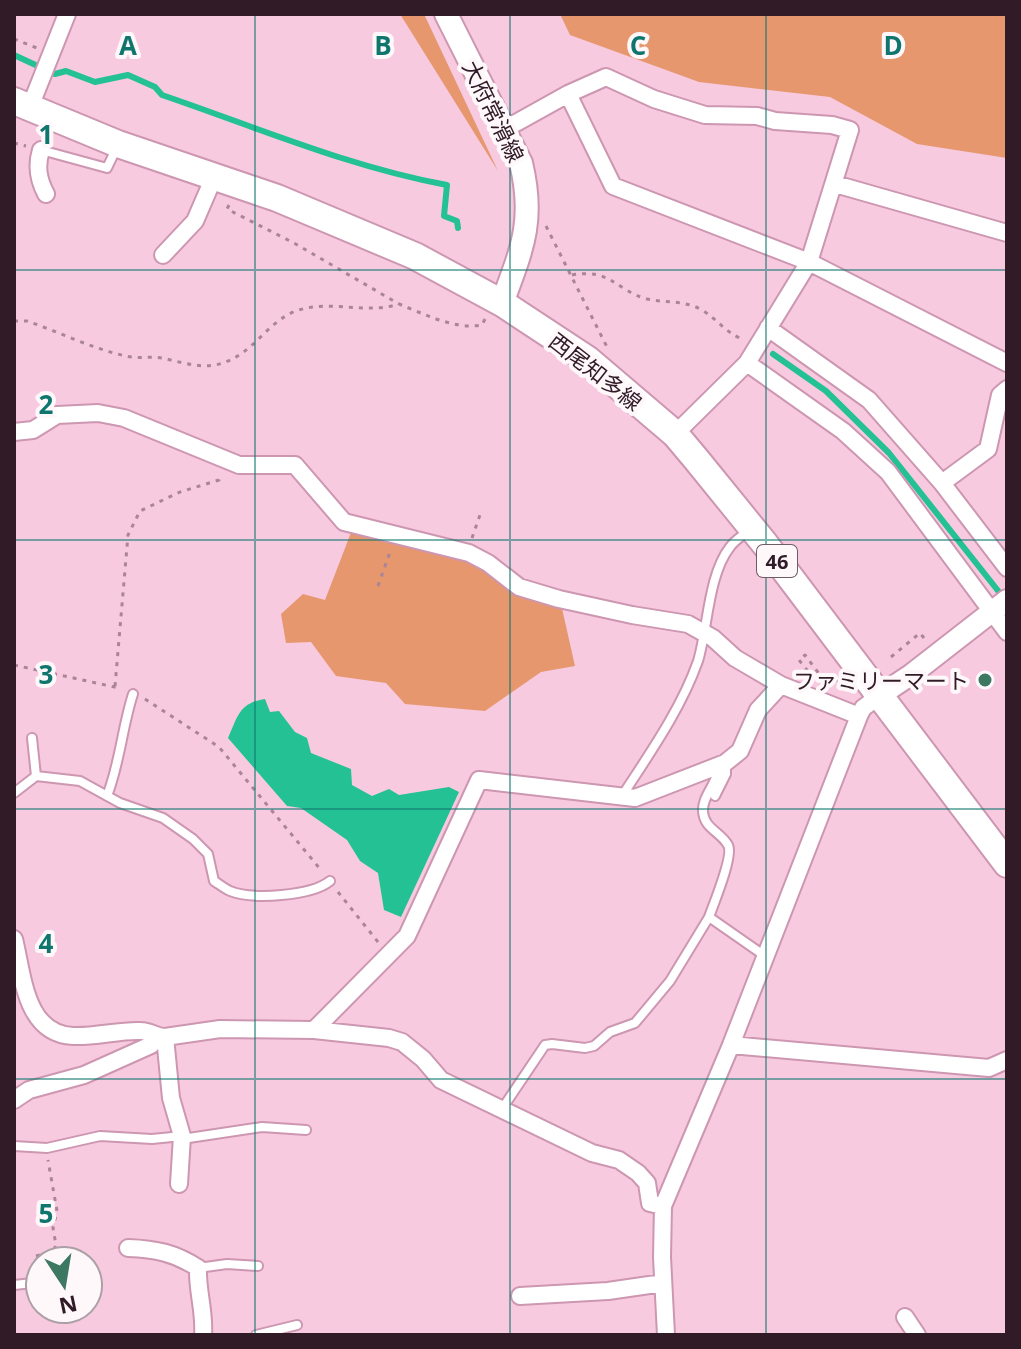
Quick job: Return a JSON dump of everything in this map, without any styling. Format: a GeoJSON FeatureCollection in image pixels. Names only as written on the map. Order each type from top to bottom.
{"type":"FeatureCollection","features":[{"type":"Feature","properties":{"kind":"main road","name":"大府常滑線"},"geometry":{"type":"LineString","coordinates":[[446,14],[521,163],[528,198],[528,228],[499,301]]}},
{"type":"Feature","properties":{"kind":"main road","name":"西尾知多線"},"geometry":{"type":"LineString","coordinates":[[22,104],[118,144],[226,181],[415,256],[499,301],[587,359],[675,434],[752,528],[1007,864]]}},
{"type":"Feature","properties":{"kind":"street"},"geometry":{"type":"LineString","coordinates":[[22,104],[51,54],[67,14]]}},
{"type":"Feature","properties":{"kind":"street"},"geometry":{"type":"LineString","coordinates":[[505,129],[606,77],[654,99],[705,115],[757,116],[850,130],[809,262],[757,346],[675,434]]}},
{"type":"Feature","properties":{"kind":"street"},"geometry":{"type":"LineString","coordinates":[[568,94],[613,186],[809,262],[1007,363]]}},
{"type":"Feature","properties":{"kind":"street"},"geometry":{"type":"LineString","coordinates":[[41,150],[37,163],[40,183],[46,194]]}},
{"type":"Feature","properties":{"kind":"street"},"geometry":{"type":"LineString","coordinates":[[163,255],[226,181]]}},
{"type":"Feature","properties":{"kind":"street"},"geometry":{"type":"LineString","coordinates":[[835,184],[1007,233]]}},
{"type":"Feature","properties":{"kind":"street"},"geometry":{"type":"LineString","coordinates":[[757,346],[869,400],[942,483],[1007,568]]}},
{"type":"Feature","properties":{"kind":"street"},"geometry":{"type":"LineString","coordinates":[[757,346],[888,472],[999,606],[1007,632]]}},
{"type":"Feature","properties":{"kind":"street"},"geometry":{"type":"LineString","coordinates":[[942,483],[988,449],[1000,395],[1007,389]]}},
{"type":"Feature","properties":{"kind":"street"},"geometry":{"type":"LineString","coordinates":[[14,432],[33,430],[57,415],[98,413],[124,418],[239,465],[295,465],[344,522],[467,553],[488,563],[519,587],[632,615],[688,624],[735,658],[781,685],[859,716]]}},
{"type":"Feature","properties":{"kind":"street"},"geometry":{"type":"LineString","coordinates":[[666,1335],[663,1206],[731,1045],[859,716],[863,708],[999,606]]}},
{"type":"Feature","properties":{"kind":"street"},"geometry":{"type":"LineString","coordinates":[[314,1030],[407,936],[479,780],[635,798],[722,764],[740,751],[758,710],[781,685]]}},
{"type":"Feature","properties":{"kind":"street"},"geometry":{"type":"LineString","coordinates":[[14,939],[30,1007],[44,1025],[57,1034],[75,1036],[145,1031],[161,1037],[220,1029],[314,1030],[397,1039],[423,1059],[441,1080],[592,1153],[619,1160],[647,1183],[650,1203],[663,1206]]}},
{"type":"Feature","properties":{"kind":"street"},"geometry":{"type":"LineString","coordinates":[[14,1100],[29,1090],[84,1075],[151,1045],[161,1037]]}},
{"type":"Feature","properties":{"kind":"street"},"geometry":{"type":"LineString","coordinates":[[161,1037],[171,1098],[182,1137],[179,1184]]}},
{"type":"Feature","properties":{"kind":"street"},"geometry":{"type":"LineString","coordinates":[[731,1045],[989,1068],[1007,1060]]}},
{"type":"Feature","properties":{"kind":"street"},"geometry":{"type":"LineString","coordinates":[[128,1248],[174,1254],[198,1268],[203,1335]]}},
{"type":"Feature","properties":{"kind":"street"},"geometry":{"type":"LineString","coordinates":[[520,1296],[608,1291],[663,1283]]}},
{"type":"Feature","properties":{"kind":"street"},"geometry":{"type":"LineString","coordinates":[[905,1317],[917,1335]]}},
{"type":"Feature","properties":{"kind":"lane"},"geometry":{"type":"LineString","coordinates":[[41,150],[107,168],[118,144]]}},
{"type":"Feature","properties":{"kind":"lane"},"geometry":{"type":"LineString","coordinates":[[622,797],[661,737],[698,660],[725,555],[730,546],[752,528]]}},
{"type":"Feature","properties":{"kind":"lane"},"geometry":{"type":"LineString","coordinates":[[107,796],[116,772],[125,719],[133,694]]}},
{"type":"Feature","properties":{"kind":"lane"},"geometry":{"type":"LineString","coordinates":[[32,738],[36,776]]}},
{"type":"Feature","properties":{"kind":"lane"},"geometry":{"type":"LineString","coordinates":[[502,1110],[545,1045],[594,1046],[610,1032],[635,1023],[670,981],[709,917],[730,854],[727,843],[703,819],[702,805],[722,764],[728,766],[715,796]]}},
{"type":"Feature","properties":{"kind":"lane"},"geometry":{"type":"LineString","coordinates":[[14,793],[36,776],[80,781],[107,796],[163,818],[208,854],[214,881],[232,892],[290,896],[324,886],[330,881]]}},
{"type":"Feature","properties":{"kind":"lane"},"geometry":{"type":"LineString","coordinates":[[709,917],[765,956]]}},
{"type":"Feature","properties":{"kind":"lane"},"geometry":{"type":"LineString","coordinates":[[14,1146],[47,1148],[100,1136],[152,1139],[262,1127],[306,1130]]}},
{"type":"Feature","properties":{"kind":"lane"},"geometry":{"type":"LineString","coordinates":[[198,1268],[227,1264],[258,1266]]}},
{"type":"Feature","properties":{"kind":"lane"},"geometry":{"type":"LineString","coordinates":[[256,1335],[297,1325]]}},
{"type":"Feature","properties":{"kind":"path"},"geometry":{"type":"LineString","coordinates":[[14,39],[51,54]]}},
{"type":"Feature","properties":{"kind":"path"},"geometry":{"type":"LineString","coordinates":[[226,181],[227,209],[294,243],[399,304],[433,318],[473,327],[482,325],[499,301]]}},
{"type":"Feature","properties":{"kind":"path"},"geometry":{"type":"LineString","coordinates":[[543,219],[608,345],[603,353]]}},
{"type":"Feature","properties":{"kind":"path"},"geometry":{"type":"LineString","coordinates":[[572,275],[586,273],[605,276],[649,299],[692,305],[710,316],[722,329],[757,346]]}},
{"type":"Feature","properties":{"kind":"path"},"geometry":{"type":"LineString","coordinates":[[14,321],[27,321],[127,357],[160,357],[200,366],[215,366],[231,360],[258,341],[273,324],[298,310],[388,308],[399,304]]}},
{"type":"Feature","properties":{"kind":"path"},"geometry":{"type":"LineString","coordinates":[[115,686],[128,535],[135,516],[156,502],[219,480],[223,458]]}},
{"type":"Feature","properties":{"kind":"path"},"geometry":{"type":"LineString","coordinates":[[467,553],[480,515]]}},
{"type":"Feature","properties":{"kind":"path"},"geometry":{"type":"LineString","coordinates":[[378,586],[395,537]]}},
{"type":"Feature","properties":{"kind":"path"},"geometry":{"type":"LineString","coordinates":[[891,657],[920,633],[924,639]]}},
{"type":"Feature","properties":{"kind":"path"},"geometry":{"type":"LineString","coordinates":[[815,681],[799,660],[805,655],[826,683],[834,676],[847,693]]}},
{"type":"Feature","properties":{"kind":"path"},"geometry":{"type":"LineString","coordinates":[[14,665],[115,686],[174,716],[219,747],[388,955]]}},
{"type":"Feature","properties":{"kind":"path"},"geometry":{"type":"LineString","coordinates":[[47,1148],[51,1190],[57,1211],[53,1228],[56,1245]]}},
{"type":"Feature","properties":{"kind":"shaded area"},"geometry":{"type":"Polygon","coordinates":[[[400,14],[424,14],[498,171],[400,14]]]}},
{"type":"Feature","properties":{"kind":"shaded area"},"geometry":{"type":"Polygon","coordinates":[[[560,14],[1007,14],[1007,158],[917,144],[830,97],[699,82],[570,35],[560,14]]]}},
{"type":"Feature","properties":{"kind":"shaded area"},"geometry":{"type":"Polygon","coordinates":[[[352,530],[460,543],[561,604],[575,666],[541,672],[485,711],[405,704],[386,683],[336,676],[311,642],[286,643],[281,614],[303,594],[325,600],[352,530]]]}},
{"type":"Feature","properties":{"kind":"shaded area"},"geometry":{"type":"Polygon","coordinates":[[[265,699],[270,712],[279,711],[295,732],[307,738],[311,753],[351,769],[352,785],[372,796],[389,789],[399,795],[449,787],[459,792],[401,917],[384,910],[378,873],[360,861],[347,840],[301,808],[287,806],[228,738],[245,707],[265,699]]]}},
{"type":"Feature","properties":{"kind":"waterway"},"geometry":{"type":"LineString","coordinates":[[14,55],[55,74],[66,71],[95,82],[128,75],[155,87],[162,95],[303,145],[374,168],[447,185],[444,216],[457,221],[458,228]]}},
{"type":"Feature","properties":{"kind":"waterway"},"geometry":{"type":"LineString","coordinates":[[773,354],[826,391],[889,453],[1003,597]]}},
{"type":"Feature","properties":{"kind":"place","name":"ファミリーマート"},"geometry":{"type":"Point","coordinates":[985,680]}}]}
